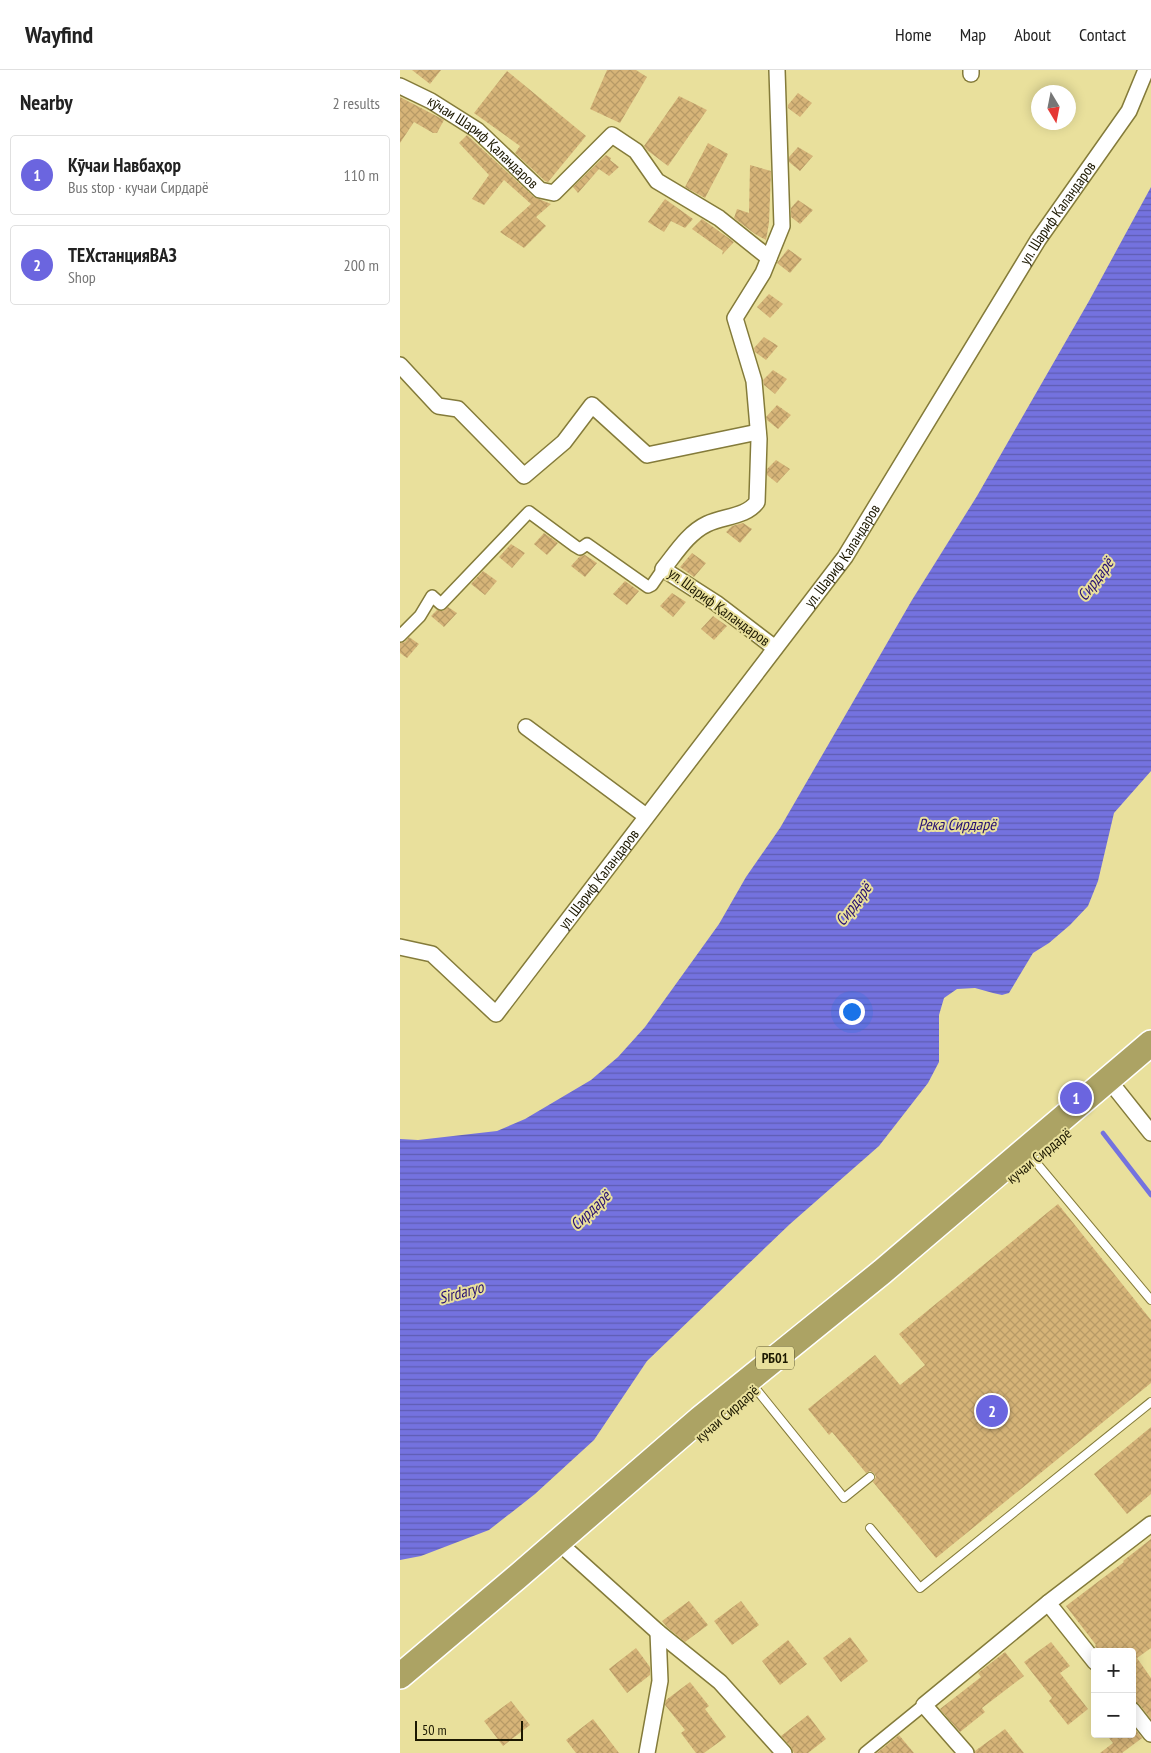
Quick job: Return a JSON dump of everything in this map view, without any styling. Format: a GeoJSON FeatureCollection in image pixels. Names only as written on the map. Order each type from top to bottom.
{"type":"FeatureCollection","features":[{"type":"Feature","properties":{"kind":"highway","name":"РБ01"},"geometry":{"type":"LineString","coordinates":[[400,1692],[563,1546],[897,1259],[1114,1085],[1151,1043]]}},
{"type":"Feature","properties":{"kind":"highway","name":"кучаи Сирдарё"},"geometry":{"type":"LineString","coordinates":[[752,1384],[882,1289],[1034,1160],[1114,1085],[1151,1065]]}},
{"type":"Feature","properties":{"kind":"highway","name":"РБ01"},"geometry":{"type":"LineString","coordinates":[[400,1676],[563,1546]]}},
{"type":"Feature","properties":{"kind":"street"},"geometry":{"type":"LineString","coordinates":[[400,365],[438,406],[458,409],[524,476],[564,442],[592,405],[646,455],[758,432],[754,380],[735,318],[762,273],[782,226],[776,70]]}},
{"type":"Feature","properties":{"kind":"street","name":"ул. Шариф Каландаров"},"geometry":{"type":"LineString","coordinates":[[400,946],[432,954],[496,1014],[845,558],[1038,240],[1129,111],[1146,70]]}},
{"type":"Feature","properties":{"kind":"street","name":"кӯчаи Шариф Қаландаров"},"geometry":{"type":"LineString","coordinates":[[400,86],[431,101],[477,130],[540,190],[554,193],[612,136],[636,151],[657,181],[719,218],[769,258]]}},
{"type":"Feature","properties":{"kind":"street","name":"ул. Шариф Қаландаров"},"geometry":{"type":"LineString","coordinates":[[758,432],[757,502],[751,509],[707,524],[694,532],[663,569],[716,603],[775,648]]}},
{"type":"Feature","properties":{"kind":"street"},"geometry":{"type":"LineString","coordinates":[[400,636],[420,616],[432,596],[441,604],[529,512],[575,546],[580,549],[587,544],[648,587],[652,586],[663,569]]}},
{"type":"Feature","properties":{"kind":"street"},"geometry":{"type":"LineString","coordinates":[[526,727],[646,816]]}},
{"type":"Feature","properties":{"kind":"street"},"geometry":{"type":"LineString","coordinates":[[1114,1085],[1151,1132]]}},
{"type":"Feature","properties":{"kind":"street"},"geometry":{"type":"LineString","coordinates":[[865,1753],[1048,1603],[1151,1524]]}},
{"type":"Feature","properties":{"kind":"street"},"geometry":{"type":"LineString","coordinates":[[563,1546],[658,1632],[720,1682],[784,1753]]}},
{"type":"Feature","properties":{"kind":"street"},"geometry":{"type":"LineString","coordinates":[[1048,1603],[1091,1657]]}},
{"type":"Feature","properties":{"kind":"street"},"geometry":{"type":"LineString","coordinates":[[646,1753],[660,1681],[658,1632]]}},
{"type":"Feature","properties":{"kind":"street"},"geometry":{"type":"LineString","coordinates":[[924,1705],[966,1753]]}},
{"type":"Feature","properties":{"kind":"street"},"geometry":{"type":"LineString","coordinates":[[1136,1715],[1151,1734]]}},
{"type":"Feature","properties":{"kind":"lane"},"geometry":{"type":"LineString","coordinates":[[1034,1160],[1151,1300]]}},
{"type":"Feature","properties":{"kind":"lane"},"geometry":{"type":"LineString","coordinates":[[752,1384],[844,1498],[870,1477]]}},
{"type":"Feature","properties":{"kind":"lane"},"geometry":{"type":"LineString","coordinates":[[870,1528],[920,1588],[1151,1402]]}},
{"type":"Feature","properties":{"kind":"water","name":"Река Сирдарё"},"geometry":{"type":"Polygon","coordinates":[[[1151,187],[1151,771],[1114,813],[1098,881],[1088,906],[1049,943],[1033,953],[1009,993],[1002,995],[975,988],[957,989],[944,998],[939,1015],[939,1062],[928,1083],[879,1146],[790,1224],[647,1361],[594,1440],[535,1494],[489,1530],[421,1556],[400,1560],[400,1139],[418,1140],[497,1131],[525,1119],[591,1080],[618,1057],[645,1027],[719,924],[746,877],[780,828],[912,600],[977,496],[1089,301],[1151,187]]]}},
{"type":"Feature","properties":{"kind":"building"},"geometry":{"type":"Polygon","coordinates":[[[412,70],[441,70],[430,84],[412,70]]]}},
{"type":"Feature","properties":{"kind":"building"},"geometry":{"type":"Polygon","coordinates":[[[607,70],[636,70],[647,77],[620,123],[590,109],[607,70]]]}},
{"type":"Feature","properties":{"kind":"building"},"geometry":{"type":"Polygon","coordinates":[[[507,71],[586,136],[548,182],[515,153],[520,146],[474,113],[507,71]]]}},
{"type":"Feature","properties":{"kind":"building"},"geometry":{"type":"Polygon","coordinates":[[[798,93],[812,103],[800,117],[788,108],[788,105],[798,93]]]}},
{"type":"Feature","properties":{"kind":"building"},"geometry":{"type":"Polygon","coordinates":[[[679,96],[707,110],[668,166],[644,146],[679,96]]]}},
{"type":"Feature","properties":{"kind":"building"},"geometry":{"type":"Polygon","coordinates":[[[400,97],[444,120],[437,133],[433,133],[414,122],[400,143],[400,97]]]}},
{"type":"Feature","properties":{"kind":"building"},"geometry":{"type":"Polygon","coordinates":[[[467,135],[534,197],[551,204],[536,217],[546,226],[524,248],[500,232],[531,204],[504,180],[484,205],[472,199],[489,175],[459,143],[467,135]]]}},
{"type":"Feature","properties":{"kind":"building"},"geometry":{"type":"Polygon","coordinates":[[[708,143],[728,154],[705,198],[685,187],[708,143]]]}},
{"type":"Feature","properties":{"kind":"building"},"geometry":{"type":"Polygon","coordinates":[[[798,147],[813,156],[800,171],[789,162],[789,157],[798,147]]]}},
{"type":"Feature","properties":{"kind":"building"},"geometry":{"type":"Polygon","coordinates":[[[606,155],[619,167],[609,176],[599,169],[578,193],[573,187],[606,155]]]}},
{"type":"Feature","properties":{"kind":"building"},"geometry":{"type":"Polygon","coordinates":[[[750,165],[771,171],[769,223],[766,240],[734,218],[737,209],[749,213],[750,165]]]}},
{"type":"Feature","properties":{"kind":"building"},"geometry":{"type":"Polygon","coordinates":[[[665,199],[693,219],[685,228],[671,221],[664,232],[648,222],[665,199]]]}},
{"type":"Feature","properties":{"kind":"building"},"geometry":{"type":"Polygon","coordinates":[[[798,200],[813,210],[800,224],[791,217],[791,208],[798,200]]]}},
{"type":"Feature","properties":{"kind":"building"},"geometry":{"type":"Polygon","coordinates":[[[702,219],[734,242],[722,255],[723,251],[692,229],[702,219]]]}},
{"type":"Feature","properties":{"kind":"building"},"geometry":{"type":"Polygon","coordinates":[[[788,249],[802,259],[790,273],[777,263],[788,249]]]}},
{"type":"Feature","properties":{"kind":"building"},"geometry":{"type":"Polygon","coordinates":[[[769,294],[783,304],[770,318],[757,307],[769,294]]]}},
{"type":"Feature","properties":{"kind":"building"},"geometry":{"type":"Polygon","coordinates":[[[764,337],[778,346],[766,360],[755,352],[754,348],[764,337]]]}},
{"type":"Feature","properties":{"kind":"building"},"geometry":{"type":"Polygon","coordinates":[[[773,370],[787,379],[775,394],[764,385],[763,380],[773,370]]]}},
{"type":"Feature","properties":{"kind":"building"},"geometry":{"type":"Polygon","coordinates":[[[777,405],[791,415],[778,429],[766,417],[777,405]]]}},
{"type":"Feature","properties":{"kind":"building"},"geometry":{"type":"Polygon","coordinates":[[[776,460],[790,469],[777,483],[767,475],[767,469],[776,460]]]}},
{"type":"Feature","properties":{"kind":"building"},"geometry":{"type":"Polygon","coordinates":[[[743,523],[752,529],[740,543],[726,532],[732,526],[743,523]]]}},
{"type":"Feature","properties":{"kind":"building"},"geometry":{"type":"Polygon","coordinates":[[[544,533],[558,543],[547,555],[534,544],[544,533]]]}},
{"type":"Feature","properties":{"kind":"building"},"geometry":{"type":"Polygon","coordinates":[[[511,544],[525,553],[512,568],[499,557],[511,544]]]}},
{"type":"Feature","properties":{"kind":"building"},"geometry":{"type":"Polygon","coordinates":[[[692,553],[706,563],[694,577],[680,567],[692,553]]]}},
{"type":"Feature","properties":{"kind":"building"},"geometry":{"type":"Polygon","coordinates":[[[585,555],[597,563],[585,577],[571,566],[580,556],[585,555]]]}},
{"type":"Feature","properties":{"kind":"building"},"geometry":{"type":"Polygon","coordinates":[[[483,571],[497,581],[485,595],[471,584],[483,571]]]}},
{"type":"Feature","properties":{"kind":"building"},"geometry":{"type":"Polygon","coordinates":[[[625,581],[639,591],[627,605],[613,594],[625,581]]]}},
{"type":"Feature","properties":{"kind":"building"},"geometry":{"type":"Polygon","coordinates":[[[672,593],[686,602],[673,617],[660,606],[672,593]]]}},
{"type":"Feature","properties":{"kind":"building"},"geometry":{"type":"Polygon","coordinates":[[[448,607],[457,613],[444,627],[431,616],[437,610],[443,611],[448,607]]]}},
{"type":"Feature","properties":{"kind":"building"},"geometry":{"type":"Polygon","coordinates":[[[713,616],[727,626],[714,640],[701,629],[713,616]]]}},
{"type":"Feature","properties":{"kind":"building"},"geometry":{"type":"Polygon","coordinates":[[[409,637],[419,644],[407,658],[400,653],[400,643],[405,642],[409,637]]]}},
{"type":"Feature","properties":{"kind":"building"},"geometry":{"type":"Polygon","coordinates":[[[1058,1204],[1151,1320],[1151,1383],[936,1558],[873,1482],[876,1477],[874,1473],[870,1471],[866,1473],[832,1432],[829,1435],[808,1409],[875,1355],[900,1385],[925,1365],[899,1334],[1058,1204]]]}},
{"type":"Feature","properties":{"kind":"building"},"geometry":{"type":"Polygon","coordinates":[[[1151,1427],[1151,1494],[1127,1514],[1094,1474],[1151,1427]]]}},
{"type":"Feature","properties":{"kind":"building"},"geometry":{"type":"Polygon","coordinates":[[[1151,1539],[1151,1648],[1137,1658],[1151,1678],[1151,1719],[1136,1703],[1136,1648],[1096,1648],[1066,1606],[1151,1539]]]}},
{"type":"Feature","properties":{"kind":"building"},"geometry":{"type":"Polygon","coordinates":[[[689,1601],[708,1625],[685,1642],[662,1621],[689,1601]]]}},
{"type":"Feature","properties":{"kind":"building"},"geometry":{"type":"Polygon","coordinates":[[[741,1601],[759,1625],[732,1645],[714,1621],[741,1601]]]}},
{"type":"Feature","properties":{"kind":"building"},"geometry":{"type":"Polygon","coordinates":[[[850,1637],[868,1661],[841,1682],[823,1658],[850,1637]]]}},
{"type":"Feature","properties":{"kind":"building"},"geometry":{"type":"Polygon","coordinates":[[[788,1640],[807,1664],[780,1685],[762,1661],[788,1640]]]}},
{"type":"Feature","properties":{"kind":"building"},"geometry":{"type":"Polygon","coordinates":[[[1051,1642],[1070,1666],[1060,1673],[1088,1709],[1068,1725],[1049,1701],[1052,1698],[1024,1662],[1051,1642]]]}},
{"type":"Feature","properties":{"kind":"building"},"geometry":{"type":"Polygon","coordinates":[[[636,1648],[650,1667],[650,1675],[627,1693],[609,1669],[636,1648]]]}},
{"type":"Feature","properties":{"kind":"building"},"geometry":{"type":"Polygon","coordinates":[[[1005,1652],[1024,1676],[982,1708],[985,1712],[960,1732],[940,1709],[981,1677],[978,1673],[1005,1652]]]}},
{"type":"Feature","properties":{"kind":"building"},"geometry":{"type":"Polygon","coordinates":[[[690,1682],[709,1706],[705,1709],[726,1737],[704,1753],[696,1753],[681,1733],[685,1730],[665,1705],[666,1700],[690,1682]]]}},
{"type":"Feature","properties":{"kind":"building"},"geometry":{"type":"Polygon","coordinates":[[[511,1701],[530,1725],[503,1746],[484,1721],[511,1701]]]}},
{"type":"Feature","properties":{"kind":"building"},"geometry":{"type":"Polygon","coordinates":[[[808,1715],[826,1739],[808,1753],[794,1753],[781,1736],[808,1715]]]}},
{"type":"Feature","properties":{"kind":"building"},"geometry":{"type":"Polygon","coordinates":[[[593,1719],[619,1753],[576,1753],[566,1740],[593,1719]]]}},
{"type":"Feature","properties":{"kind":"building"},"geometry":{"type":"Polygon","coordinates":[[[1005,1729],[1024,1753],[975,1753],[975,1751],[1005,1729]]]}},
{"type":"Feature","properties":{"kind":"building"},"geometry":{"type":"Polygon","coordinates":[[[1136,1730],[1142,1738],[1122,1753],[1100,1753],[1113,1743],[1109,1738],[1136,1738],[1136,1730]]]}},
{"type":"Feature","properties":{"kind":"building"},"geometry":{"type":"Polygon","coordinates":[[[899,1735],[914,1753],[877,1753],[899,1735]]]}},
{"type":"Feature","properties":{"kind":"waterway"},"geometry":{"type":"LineString","coordinates":[[1103,1133],[1151,1195]]}},
{"type":"Feature","properties":{"kind":"place","name":"Кӯчаи Навбаҳор"},"geometry":{"type":"Point","coordinates":[1076,1098]}},
{"type":"Feature","properties":{"kind":"place","name":"ТЕХстанцияВАЗ"},"geometry":{"type":"Point","coordinates":[992,1411]}},
{"type":"Feature","properties":{"kind":"water label","name":"Сирдарё"},"geometry":{"type":"Point","coordinates":[1095,579]}},
{"type":"Feature","properties":{"kind":"water label","name":"Сирдарё"},"geometry":{"type":"Point","coordinates":[853,904]}},
{"type":"Feature","properties":{"kind":"water label","name":"Сирдарё"},"geometry":{"type":"Point","coordinates":[590,1210]}},
{"type":"Feature","properties":{"kind":"water label","name":"Sirdaryo"},"geometry":{"type":"Point","coordinates":[461,1292]}}]}
